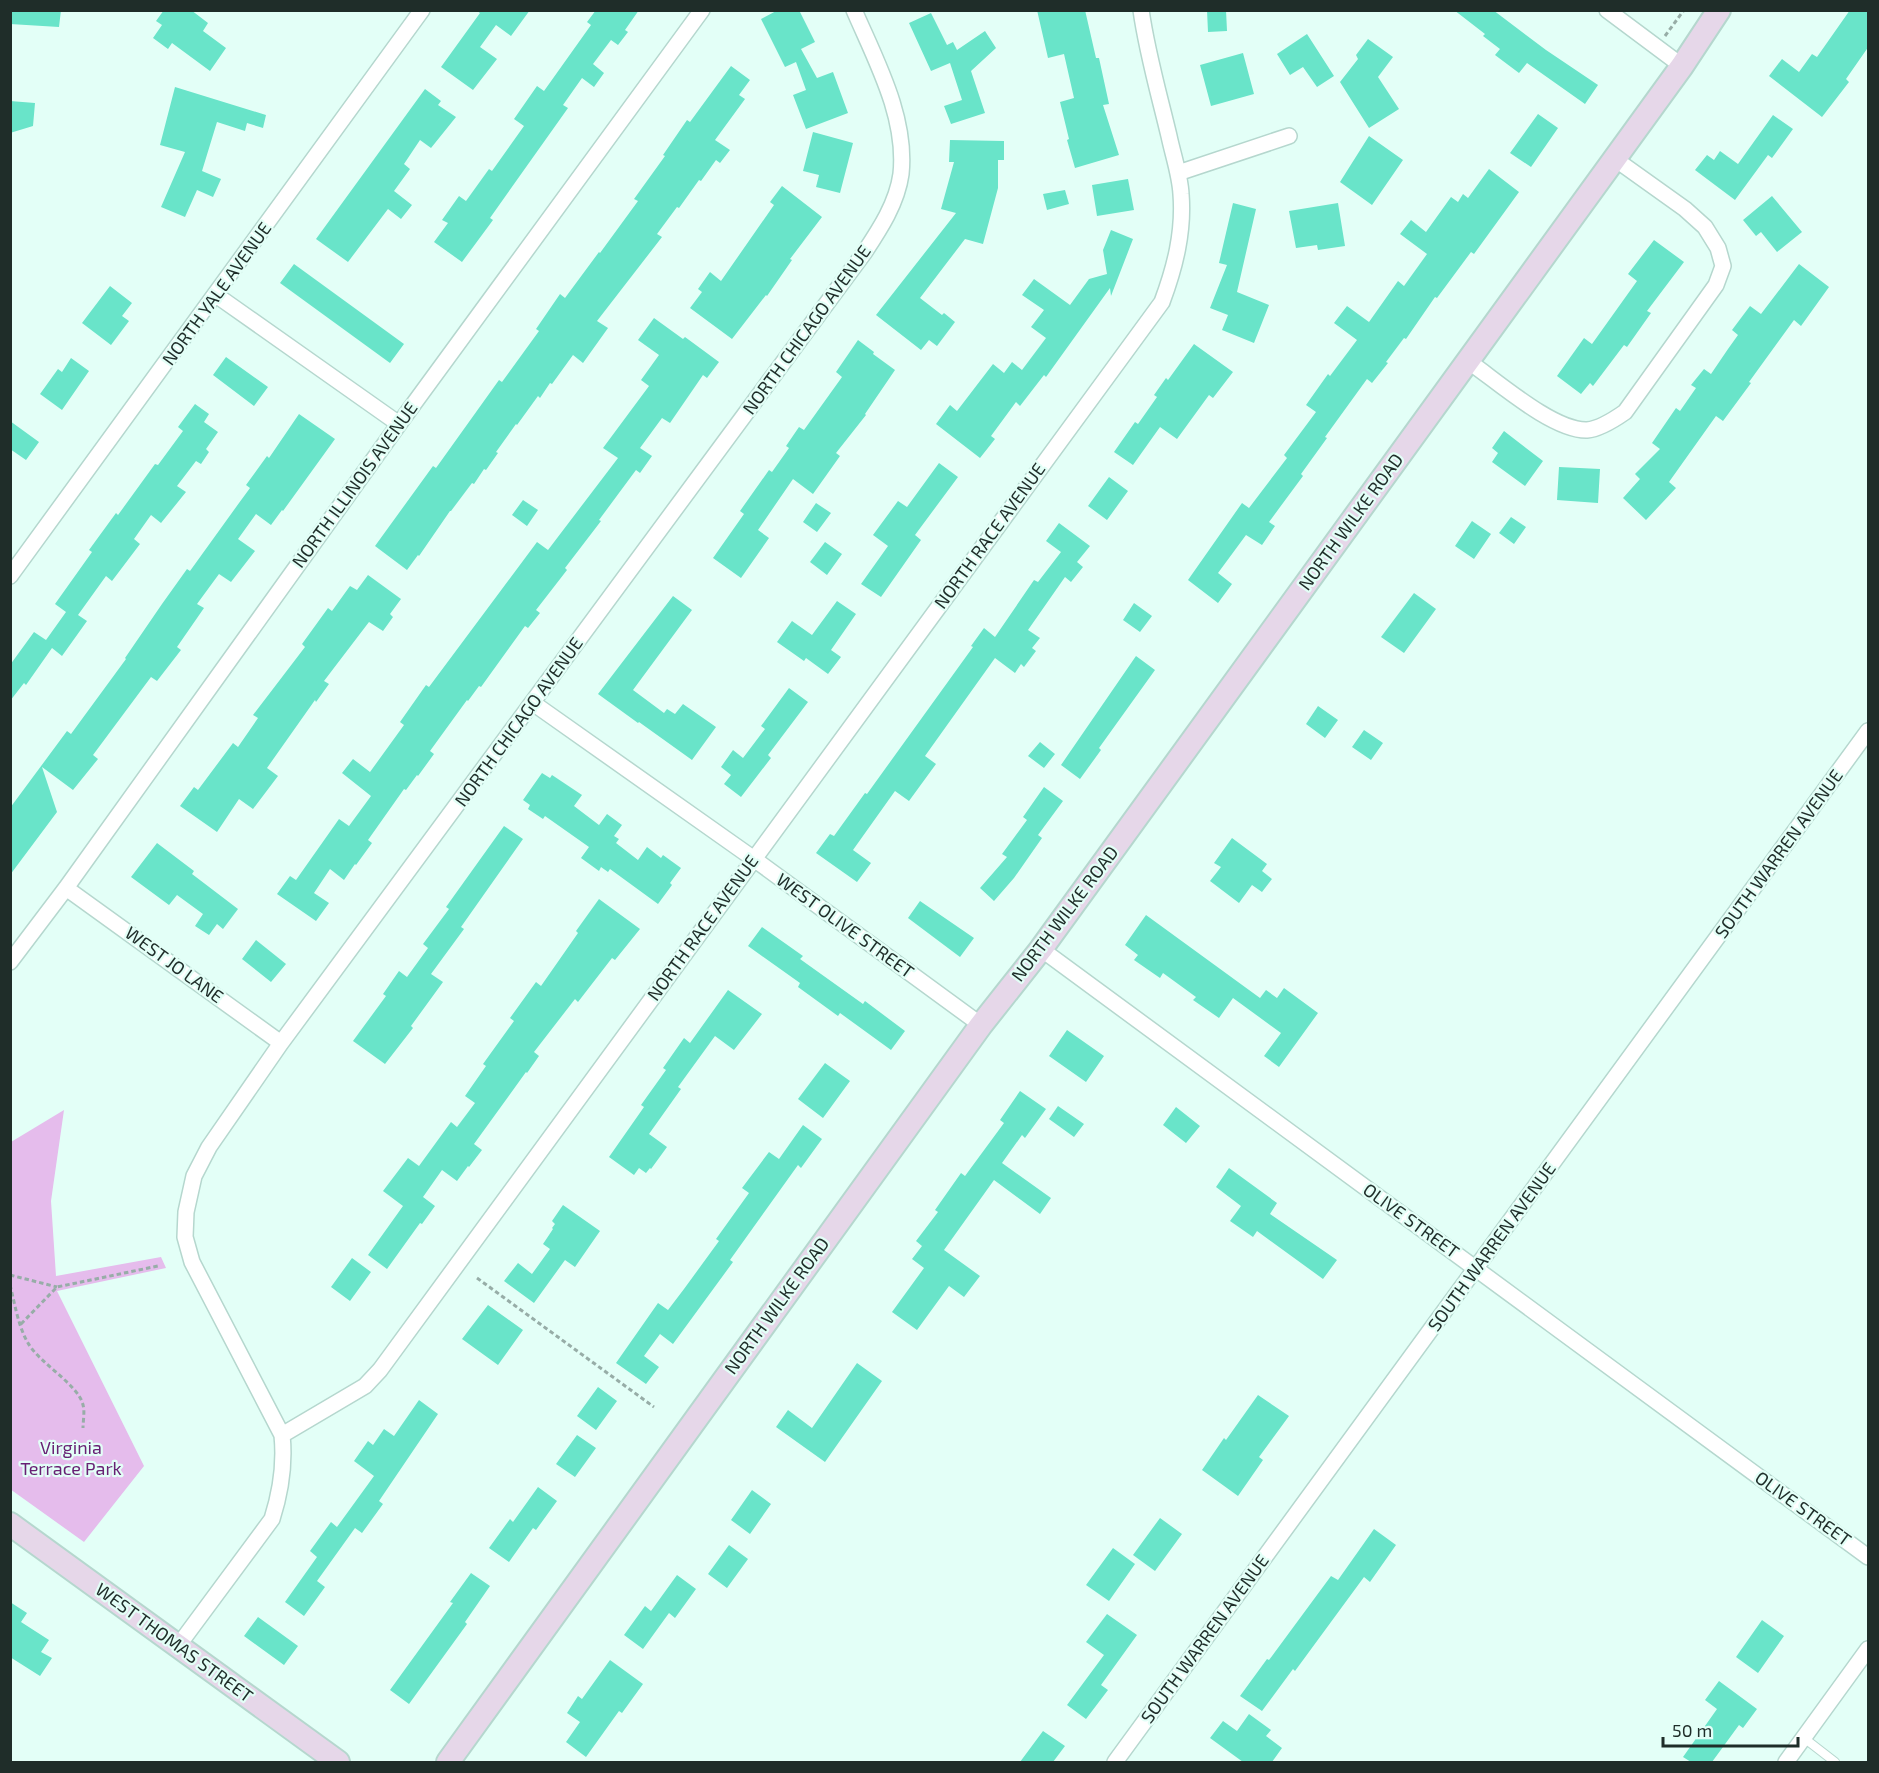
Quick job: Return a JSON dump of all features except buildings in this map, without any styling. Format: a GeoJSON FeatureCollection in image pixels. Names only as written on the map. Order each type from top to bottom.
{"type":"FeatureCollection","features":[{"type":"Feature","properties":{"kind":"street","name":"NORTH YALE AVENUE"},"geometry":{"type":"LineString","coordinates":[[10,576],[422,10]]}},
{"type":"Feature","properties":{"kind":"street","name":"NORTH ILLINOIS AVENUE"},"geometry":{"type":"LineString","coordinates":[[10,962],[702,10]]}},
{"type":"Feature","properties":{"kind":"street","name":"NORTH CHICAGO AVENUE"},"geometry":{"type":"LineString","coordinates":[[282,1435],[192,1262],[185,1237],[186,1212],[194,1176],[209,1147],[281,1043],[864,253],[882,225],[897,191],[901,174],[899,138],[886,86],[854,10]]}},
{"type":"Feature","properties":{"kind":"street","name":"NORTH RACE AVENUE"},"geometry":{"type":"LineString","coordinates":[[282,1435],[365,1386],[380,1370],[1162,302],[1175,266],[1181,230],[1181,193],[1141,10]]}},
{"type":"Feature","properties":{"kind":"street"},"geometry":{"type":"LineString","coordinates":[[1606,10],[1682,66]]}},
{"type":"Feature","properties":{"kind":"street","name":"NORTH WILKE ROAD"},"geometry":{"type":"LineString","coordinates":[[448,1762],[981,1025],[1041,949],[1615,159],[1719,10]]}},
{"type":"Feature","properties":{"kind":"street","name":"NORTH WILKE ROAD"},"geometry":{"type":"LineString","coordinates":[[1682,66],[1736,10]]}},
{"type":"Feature","properties":{"kind":"street"},"geometry":{"type":"LineString","coordinates":[[1178,173],[1289,136]]}},
{"type":"Feature","properties":{"kind":"street"},"geometry":{"type":"LineString","coordinates":[[1468,361],[1547,418],[1567,427],[1589,430],[1612,421],[1625,412],[1716,285],[1723,266],[1718,248],[1704,227],[1685,209],[1615,159]]}},
{"type":"Feature","properties":{"kind":"street"},"geometry":{"type":"LineString","coordinates":[[216,295],[399,424]]}},
{"type":"Feature","properties":{"kind":"street","name":"WEST OLIVE STREET"},"geometry":{"type":"LineString","coordinates":[[533,703],[754,859],[981,1025]]}},
{"type":"Feature","properties":{"kind":"street","name":"SOUTH WARREN AVENUE"},"geometry":{"type":"LineString","coordinates":[[1115,1762],[1869,731]]}},
{"type":"Feature","properties":{"kind":"street","name":"WEST JO LANE"},"geometry":{"type":"LineString","coordinates":[[66,888],[281,1043]]}},
{"type":"Feature","properties":{"kind":"street","name":"OLIVE STREET"},"geometry":{"type":"LineString","coordinates":[[1041,949],[1869,1557]]}},
{"type":"Feature","properties":{"kind":"street"},"geometry":{"type":"LineString","coordinates":[[178,1646],[272,1518],[279,1496],[284,1454],[282,1435]]}},
{"type":"Feature","properties":{"kind":"street","name":"WEST THOMAS STREET"},"geometry":{"type":"LineString","coordinates":[[10,1524],[338,1762]]}},
{"type":"Feature","properties":{"kind":"street"},"geometry":{"type":"LineString","coordinates":[[1786,1762],[1869,1649]]}},
{"type":"Feature","properties":{"kind":"lane"},"geometry":{"type":"LineString","coordinates":[[1804,1738],[1835,1762]]}},
{"type":"Feature","properties":{"kind":"path"},"geometry":{"type":"LineString","coordinates":[[1656,48],[1684,10]]}},
{"type":"Feature","properties":{"kind":"path"},"geometry":{"type":"LineString","coordinates":[[10,1275],[57,1287],[158,1266]]}},
{"type":"Feature","properties":{"kind":"path"},"geometry":{"type":"LineString","coordinates":[[477,1278],[654,1407]]}},
{"type":"Feature","properties":{"kind":"path"},"geometry":{"type":"LineString","coordinates":[[10,1285],[28,1343],[79,1396],[83,1404],[83,1428]]}},
{"type":"Feature","properties":{"kind":"path"},"geometry":{"type":"LineString","coordinates":[[21,1324],[57,1287]]}},
{"type":"Feature","properties":{"kind":"green space","name":"Virginia Terrace Park"},"geometry":{"type":"Polygon","coordinates":[[[64,1110],[51,1201],[56,1276],[161,1257],[166,1268],[57,1291],[144,1466],[84,1542],[10,1489],[11,1142],[64,1110]]]}}]}
